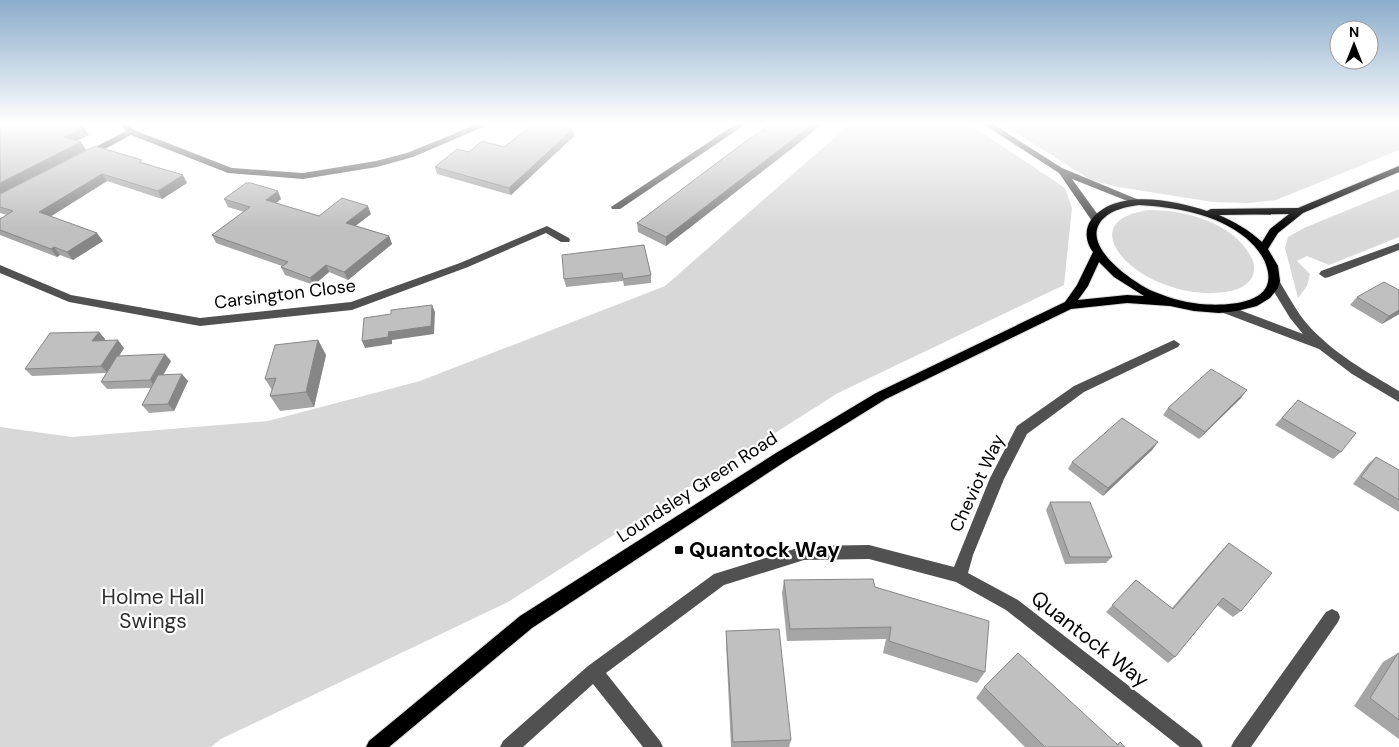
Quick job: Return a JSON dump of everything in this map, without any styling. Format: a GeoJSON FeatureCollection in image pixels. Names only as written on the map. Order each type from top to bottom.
{"type":"FeatureCollection","features":[{"type":"Feature","properties":{"kind":"main road"},"geometry":{"type":"LineString","coordinates":[[1262,249],[1274,232],[1299,211],[1399,169]]}},
{"type":"Feature","properties":{"kind":"main road"},"geometry":{"type":"LineString","coordinates":[[1139,202],[1171,203],[1205,212],[1238,228],[1262,249],[1270,260],[1274,271],[1274,282],[1264,298],[1253,303],[1225,309],[1191,306],[1173,302],[1135,286],[1119,276],[1097,254],[1091,235],[1096,219],[1109,209],[1139,202]]}},
{"type":"Feature","properties":{"kind":"main road"},"geometry":{"type":"LineString","coordinates":[[1205,212],[1299,211]]}},
{"type":"Feature","properties":{"kind":"main road"},"geometry":{"type":"LineString","coordinates":[[1069,305],[1082,286],[1097,254]]}},
{"type":"Feature","properties":{"kind":"main road","name":"Loundsley Green Road"},"geometry":{"type":"LineString","coordinates":[[375,747],[526,622],[781,457],[881,396],[1069,305],[1127,299],[1173,302]]}},
{"type":"Feature","properties":{"kind":"street"},"geometry":{"type":"LineString","coordinates":[[202,159],[231,171],[303,176],[368,166],[397,159]]}},
{"type":"Feature","properties":{"kind":"street"},"geometry":{"type":"LineString","coordinates":[[616,207],[689,159]]}},
{"type":"Feature","properties":{"kind":"street"},"geometry":{"type":"LineString","coordinates":[[1042,159],[1059,170],[1139,202]]}},
{"type":"Feature","properties":{"kind":"street"},"geometry":{"type":"LineString","coordinates":[[1059,170],[1078,191],[1096,219]]}},
{"type":"Feature","properties":{"kind":"street","name":"Carsington Close"},"geometry":{"type":"LineString","coordinates":[[0,269],[69,298],[200,322],[352,306],[464,265],[547,229],[565,240]]}},
{"type":"Feature","properties":{"kind":"street"},"geometry":{"type":"LineString","coordinates":[[1325,274],[1399,246]]}},
{"type":"Feature","properties":{"kind":"street"},"geometry":{"type":"LineString","coordinates":[[1274,282],[1294,316],[1324,347],[1399,397]]}},
{"type":"Feature","properties":{"kind":"street"},"geometry":{"type":"LineString","coordinates":[[1225,309],[1275,326],[1324,347]]}},
{"type":"Feature","properties":{"kind":"street","name":"Cheviot Way"},"geometry":{"type":"LineString","coordinates":[[959,576],[965,556],[997,478],[1022,430],[1079,390],[1130,363],[1174,344]]}},
{"type":"Feature","properties":{"kind":"street","name":"Quantock Way"},"geometry":{"type":"LineString","coordinates":[[509,747],[594,672],[718,579],[804,553],[869,552],[959,576],[1012,605],[1194,747]]}},
{"type":"Feature","properties":{"kind":"street"},"geometry":{"type":"LineString","coordinates":[[1240,747],[1332,617]]}},
{"type":"Feature","properties":{"kind":"street"},"geometry":{"type":"LineString","coordinates":[[594,672],[654,747]]}},
{"type":"Feature","properties":{"kind":"green space","name":"Holme Hall Swings"},"geometry":{"type":"Polygon","coordinates":[[[810,159],[1021,159],[1065,188],[1072,208],[1064,285],[838,393],[508,602],[221,739],[211,747],[0,747],[0,427],[72,437],[268,421],[420,381],[665,286],[810,159]]]}},
{"type":"Feature","properties":{"kind":"green space"},"geometry":{"type":"Polygon","coordinates":[[[1057,159],[1377,159],[1276,200],[1248,203],[1213,202],[1118,187],[1091,180],[1057,159]]]}},
{"type":"Feature","properties":{"kind":"green space"},"geometry":{"type":"Polygon","coordinates":[[[1399,189],[1399,237],[1329,265],[1307,256],[1297,261],[1310,274],[1307,286],[1298,298],[1285,248],[1288,237],[1304,228],[1399,189]]]}},
{"type":"Feature","properties":{"kind":"green space"},"geometry":{"type":"Polygon","coordinates":[[[1149,210],[1178,212],[1207,220],[1233,235],[1243,245],[1252,259],[1254,271],[1249,282],[1232,291],[1215,293],[1195,292],[1166,285],[1148,277],[1135,268],[1116,249],[1112,239],[1113,229],[1119,221],[1131,214],[1149,210]]]}},
{"type":"Feature","properties":{"kind":"building"},"geometry":{"type":"Polygon","coordinates":[[[0,159],[48,159],[0,183],[0,159]]]}},
{"type":"Feature","properties":{"kind":"building"},"geometry":{"type":"Polygon","coordinates":[[[70,159],[138,159],[142,160],[139,162],[183,175],[158,191],[102,174],[39,212],[97,233],[67,252],[54,247],[51,249],[0,230],[0,219],[13,211],[0,207],[0,194],[70,159]]]}},
{"type":"Feature","properties":{"kind":"building"},"geometry":{"type":"Polygon","coordinates":[[[445,159],[541,159],[509,188],[435,167],[445,159]]]}},
{"type":"Feature","properties":{"kind":"building"},"geometry":{"type":"Polygon","coordinates":[[[722,159],[768,159],[666,237],[637,223],[722,159]]]}},
{"type":"Feature","properties":{"kind":"building"},"geometry":{"type":"Polygon","coordinates":[[[246,183],[278,191],[266,200],[319,216],[342,198],[368,206],[346,223],[389,236],[344,272],[326,265],[310,278],[281,267],[288,262],[212,235],[250,207],[224,199],[246,183]]]}},
{"type":"Feature","properties":{"kind":"building"},"geometry":{"type":"Polygon","coordinates":[[[644,245],[651,275],[623,279],[622,273],[564,279],[562,255],[644,245]]]}},
{"type":"Feature","properties":{"kind":"building"},"geometry":{"type":"Polygon","coordinates":[[[1384,282],[1399,290],[1399,310],[1389,316],[1357,297],[1384,282]]]}},
{"type":"Feature","properties":{"kind":"building"},"geometry":{"type":"Polygon","coordinates":[[[432,305],[431,326],[389,331],[388,337],[362,341],[364,318],[391,314],[391,310],[432,305]]]}},
{"type":"Feature","properties":{"kind":"building"},"geometry":{"type":"Polygon","coordinates":[[[99,332],[92,341],[118,340],[101,366],[25,369],[50,333],[99,332]]]}},
{"type":"Feature","properties":{"kind":"building"},"geometry":{"type":"Polygon","coordinates":[[[318,340],[306,392],[270,396],[276,378],[265,379],[275,345],[318,340]]]}},
{"type":"Feature","properties":{"kind":"building"},"geometry":{"type":"Polygon","coordinates":[[[165,354],[150,380],[101,382],[117,356],[165,354]]]}},
{"type":"Feature","properties":{"kind":"building"},"geometry":{"type":"Polygon","coordinates":[[[1211,369],[1247,390],[1205,432],[1168,408],[1211,369]]]}},
{"type":"Feature","properties":{"kind":"building"},"geometry":{"type":"Polygon","coordinates":[[[182,374],[168,404],[142,405],[158,375],[182,374]]]}},
{"type":"Feature","properties":{"kind":"building"},"geometry":{"type":"Polygon","coordinates":[[[1298,400],[1356,433],[1341,452],[1282,418],[1298,400]]]}},
{"type":"Feature","properties":{"kind":"building"},"geometry":{"type":"Polygon","coordinates":[[[1122,418],[1158,442],[1108,488],[1072,462],[1122,418]]]}},
{"type":"Feature","properties":{"kind":"building"},"geometry":{"type":"Polygon","coordinates":[[[1376,457],[1399,470],[1399,500],[1361,477],[1376,457]]]}},
{"type":"Feature","properties":{"kind":"building"},"geometry":{"type":"Polygon","coordinates":[[[1050,502],[1090,502],[1112,557],[1070,557],[1050,502]]]}},
{"type":"Feature","properties":{"kind":"building"},"geometry":{"type":"Polygon","coordinates":[[[1229,543],[1272,573],[1241,611],[1223,598],[1175,657],[1112,605],[1136,580],[1173,609],[1229,543]]]}},
{"type":"Feature","properties":{"kind":"building"},"geometry":{"type":"Polygon","coordinates":[[[873,579],[875,587],[989,621],[985,672],[889,641],[891,627],[790,629],[784,580],[873,579]]]}},
{"type":"Feature","properties":{"kind":"building"},"geometry":{"type":"Polygon","coordinates":[[[779,629],[791,740],[733,742],[726,631],[779,629]]]}},
{"type":"Feature","properties":{"kind":"building"},"geometry":{"type":"Polygon","coordinates":[[[1018,653],[1118,745],[1120,742],[1125,747],[1045,747],[984,687],[1018,653]]]}},
{"type":"Feature","properties":{"kind":"building"},"geometry":{"type":"Polygon","coordinates":[[[1399,653],[1399,720],[1370,698],[1399,653]]]}},
{"type":"Feature","properties":{"kind":"place","name":"Quantock Way"},"geometry":{"type":"Point","coordinates":[679,550]}}]}
